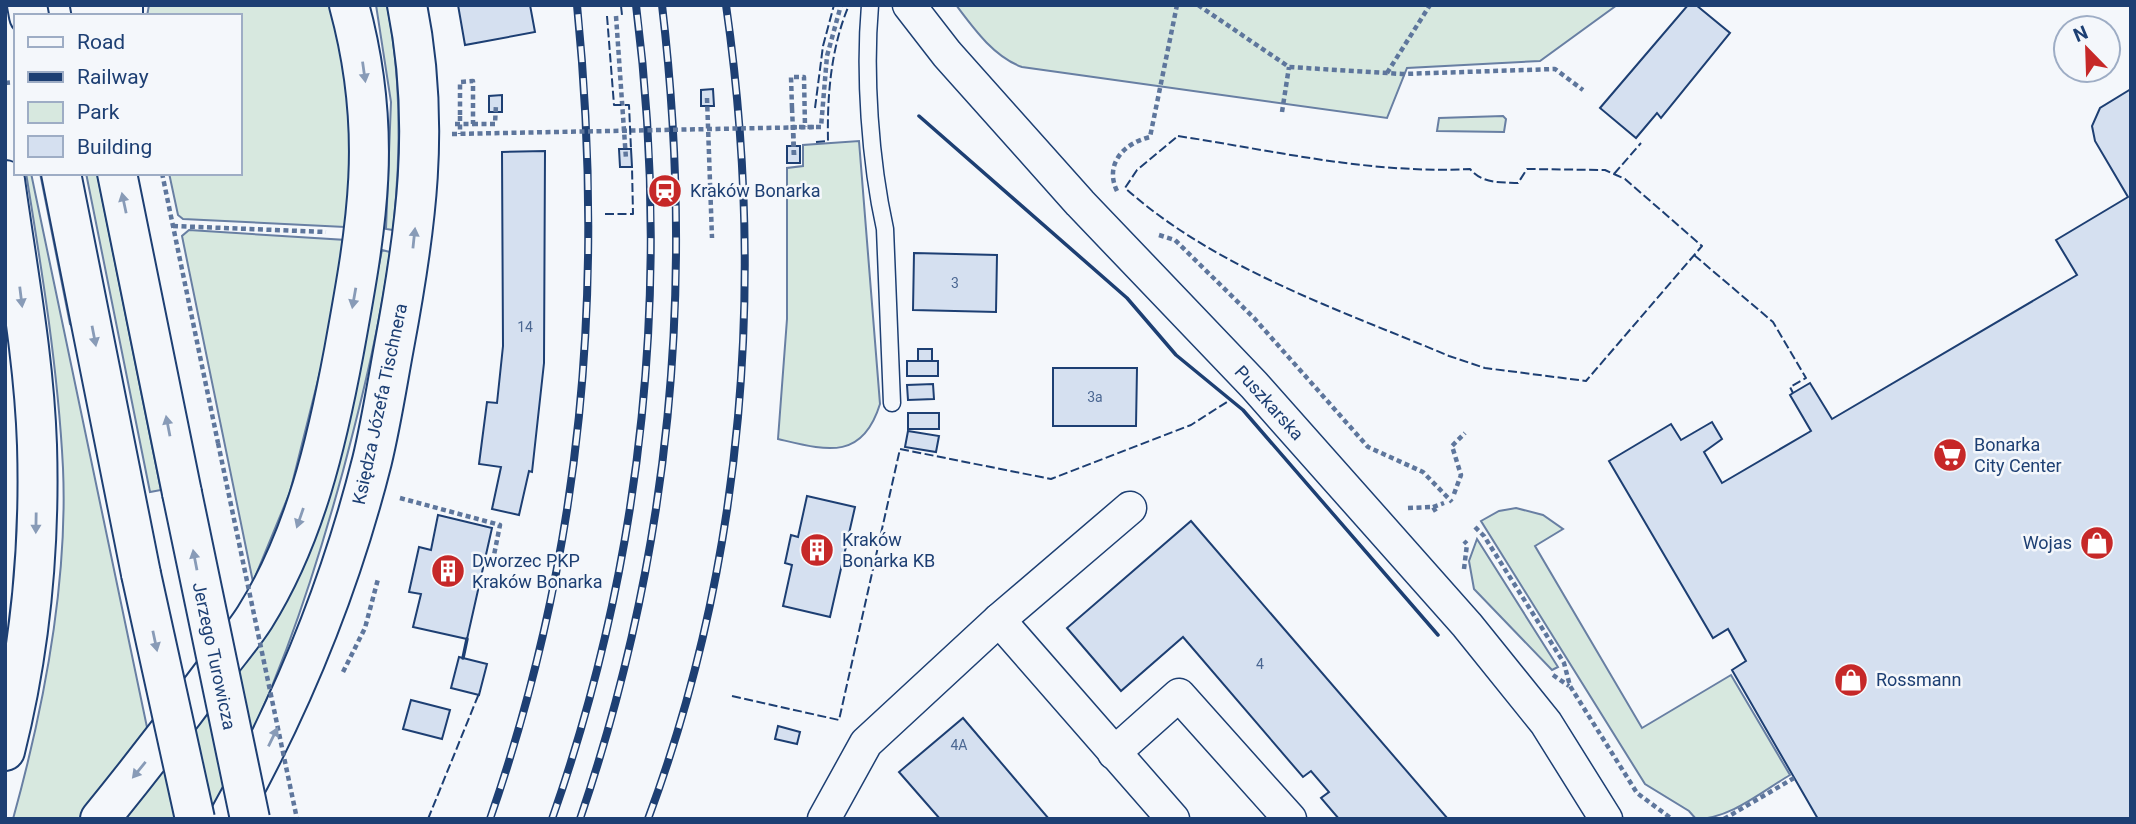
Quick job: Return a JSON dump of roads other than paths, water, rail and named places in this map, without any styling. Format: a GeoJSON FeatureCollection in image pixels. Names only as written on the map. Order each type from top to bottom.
{"type":"FeatureCollection","features":[{"type":"Feature","properties":{"kind":"main road"},"geometry":{"type":"LineString","coordinates":[[100,819],[165,738],[255,616],[293,541],[328,436],[366,234],[370,179],[365,71],[349,5]]}},
{"type":"Feature","properties":{"kind":"main road","name":"Księdza Józefa Tischnera"},"geometry":{"type":"LineString","coordinates":[[229,819],[271,741],[312,650],[338,579],[372,460],[415,230],[419,118],[407,5]]}},
{"type":"Feature","properties":{"kind":"main road"},"geometry":{"type":"LineString","coordinates":[[61,175],[141,574],[195,819]]}},
{"type":"Feature","properties":{"kind":"main road","name":"Jerzego Turowicza"},"geometry":{"type":"LineString","coordinates":[[117,175],[250,819]]}},
{"type":"Feature","properties":{"kind":"main road"},"geometry":{"type":"LineString","coordinates":[[5,180],[37,446],[36,551],[31,604],[5,751]]}},
{"type":"Feature","properties":{"kind":"street","name":"Puszkarska"},"geometry":{"type":"LineString","coordinates":[[909,5],[947,54],[1072,194],[1254,385],[1467,625],[1546,723],[1606,819]]}},
{"type":"Feature","properties":{"kind":"street"},"geometry":{"type":"LineString","coordinates":[[824,819],[866,743],[999,620],[1130,508]]}},
{"type":"Feature","properties":{"kind":"street"},"geometry":{"type":"LineString","coordinates":[[999,620],[1172,819]]}},
{"type":"Feature","properties":{"kind":"street"},"geometry":{"type":"LineString","coordinates":[[1114,753],[1179,695],[1290,819]]}},
{"type":"Feature","properties":{"kind":"lane"},"geometry":{"type":"LineString","coordinates":[[870,5],[866,52],[879,202],[885,229],[892,403]]}},
{"type":"Feature","properties":{"kind":"railway"},"geometry":{"type":"LineString","coordinates":[[490,819],[522,719],[547,618],[566,518],[579,417],[586,315],[588,213],[585,110],[577,5]]}},
{"type":"Feature","properties":{"kind":"railway"},"geometry":{"type":"LineString","coordinates":[[552,819],[583,720],[609,620],[628,519],[642,417],[649,315],[651,212],[646,108],[636,5]]}},
{"type":"Feature","properties":{"kind":"railway"},"geometry":{"type":"LineString","coordinates":[[580,819],[611,719],[636,618],[655,518],[668,416],[675,315],[676,212],[672,109],[662,5]]}},
{"type":"Feature","properties":{"kind":"railway"},"geometry":{"type":"LineString","coordinates":[[648,819],[681,721],[707,621],[726,519],[738,417],[744,314],[744,211],[738,108],[726,5]]}},
{"type":"Feature","properties":{"kind":"place","name":"Kraków Bonarka"},"geometry":{"type":"Point","coordinates":[665,191]}},
{"type":"Feature","properties":{"kind":"place","name":"Bonarka City Center"},"geometry":{"type":"Point","coordinates":[1950,455]}},
{"type":"Feature","properties":{"kind":"place","name":"Wojas"},"geometry":{"type":"Point","coordinates":[2097,543]}},
{"type":"Feature","properties":{"kind":"place","name":"Kraków Bonarka KB"},"geometry":{"type":"Point","coordinates":[817,550]}},
{"type":"Feature","properties":{"kind":"place","name":"Dworzec PKP Kraków Bonarka"},"geometry":{"type":"Point","coordinates":[448,571]}},
{"type":"Feature","properties":{"kind":"place","name":"Rossmann"},"geometry":{"type":"Point","coordinates":[1851,680]}}]}
